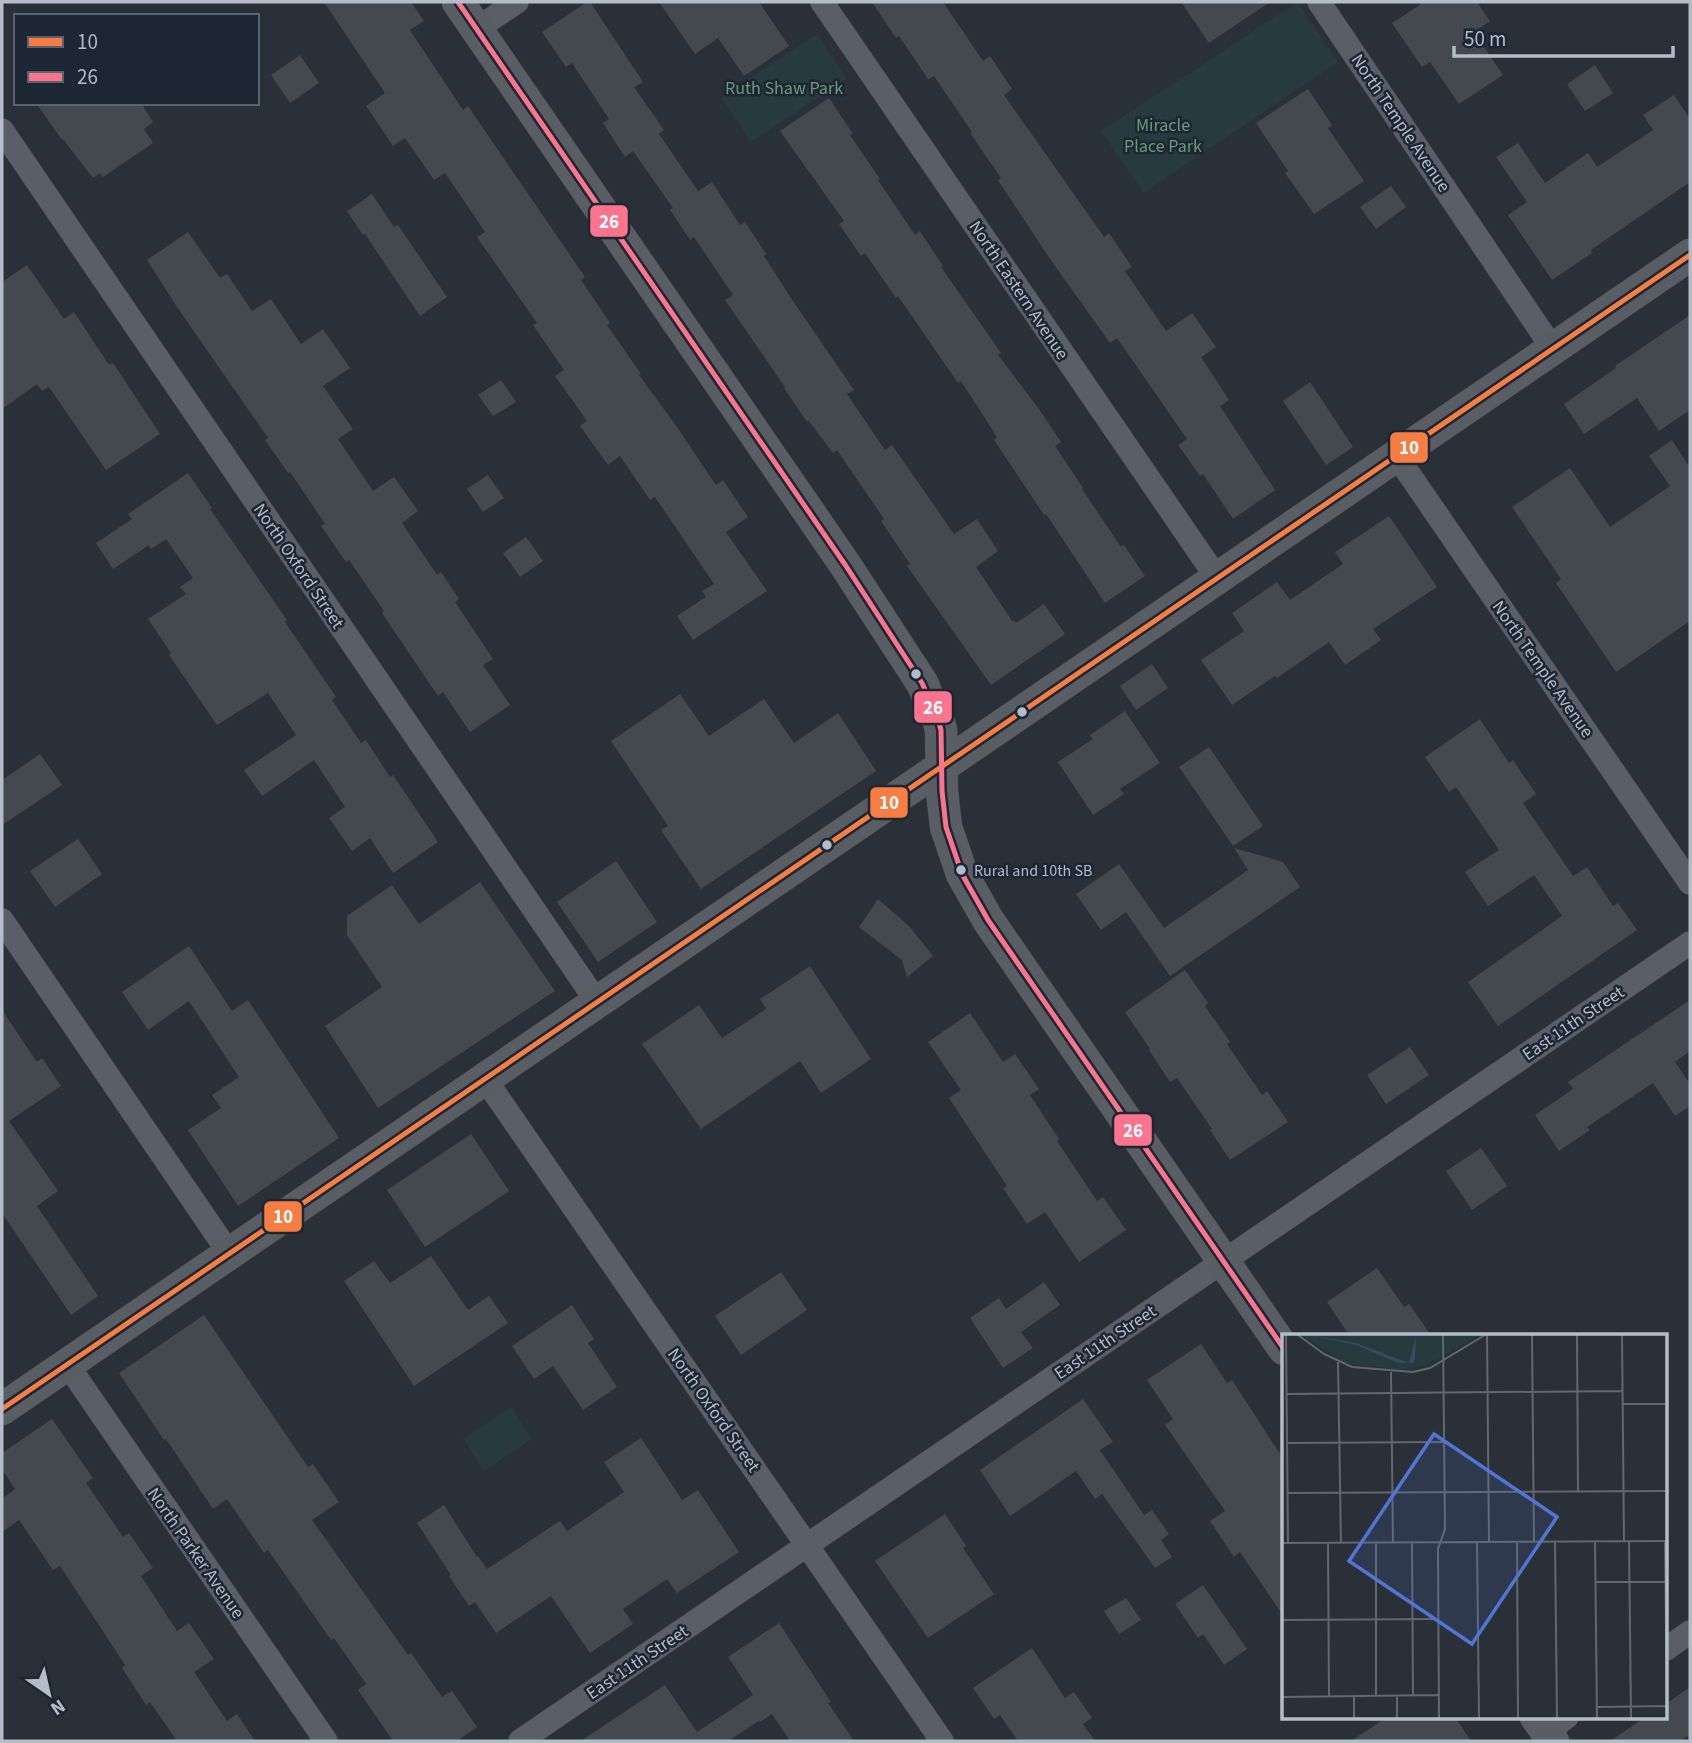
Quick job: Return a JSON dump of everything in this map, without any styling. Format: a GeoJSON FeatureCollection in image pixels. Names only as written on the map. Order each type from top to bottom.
{"type":"FeatureCollection","features":[{"type":"Feature","properties":{"kind":"main road"},"geometry":{"type":"LineString","coordinates":[[458,2],[846,566],[922,683],[941,730],[946,827],[956,862],[971,893],[1282,1346]]}},
{"type":"Feature","properties":{"kind":"main road"},"geometry":{"type":"LineString","coordinates":[[2,1409],[1690,255]]}},
{"type":"Feature","properties":{"kind":"street"},"geometry":{"type":"LineString","coordinates":[[476,29],[517,2]]}},
{"type":"Feature","properties":{"kind":"street","name":"North Eastern Avenue"},"geometry":{"type":"LineString","coordinates":[[822,2],[1217,578]]}},
{"type":"Feature","properties":{"kind":"street","name":"North Temple Avenue"},"geometry":{"type":"LineString","coordinates":[[1319,2],[1553,349]]}},
{"type":"Feature","properties":{"kind":"street","name":"North Oxford Street"},"geometry":{"type":"LineString","coordinates":[[2,130],[597,1002]]}},
{"type":"Feature","properties":{"kind":"street","name":"North Temple Avenue"},"geometry":{"type":"LineString","coordinates":[[1396,456],[1690,883]]}},
{"type":"Feature","properties":{"kind":"street"},"geometry":{"type":"LineString","coordinates":[[2,920],[229,1253]]}},
{"type":"Feature","properties":{"kind":"street","name":"East 11th Street"},"geometry":{"type":"LineString","coordinates":[[520,1741],[1690,943]]}},
{"type":"Feature","properties":{"kind":"street","name":"North Oxford Street"},"geometry":{"type":"LineString","coordinates":[[485,1079],[942,1741]]}},
{"type":"Feature","properties":{"kind":"street","name":"North Parker Avenue"},"geometry":{"type":"LineString","coordinates":[[67,1364],[326,1741]]}},
{"type":"Feature","properties":{"kind":"street"},"geometry":{"type":"LineString","coordinates":[[1668,1648],[1690,1632]]}},
{"type":"Feature","properties":{"kind":"green space","name":"Miracle Place Park"},"geometry":{"type":"Polygon","coordinates":[[[1298,2],[1338,62],[1144,193],[1101,131],[1298,2]]]}},
{"type":"Feature","properties":{"kind":"green space","name":"Ruth Shaw Park"},"geometry":{"type":"Polygon","coordinates":[[[817,34],[847,79],[751,142],[721,97],[817,34]]]}},
{"type":"Feature","properties":{"kind":"green space"},"geometry":{"type":"Polygon","coordinates":[[[511,1407],[532,1439],[484,1471],[463,1439],[511,1407]]]}},
{"type":"Feature","properties":{"kind":"building"},"geometry":{"type":"Polygon","coordinates":[[[324,2],[411,2],[424,21],[410,30],[463,110],[468,106],[585,277],[581,280],[610,323],[607,325],[641,374],[639,375],[716,485],[723,480],[748,517],[726,532],[767,591],[693,640],[677,616],[706,597],[702,591],[714,584],[655,497],[650,500],[620,456],[608,465],[580,426],[587,421],[555,376],[564,370],[533,325],[537,323],[477,237],[485,232],[445,173],[434,180],[405,138],[393,146],[366,106],[385,93],[324,2]]]}},
{"type":"Feature","properties":{"kind":"building"},"geometry":{"type":"Polygon","coordinates":[[[590,2],[643,82],[634,87],[664,130],[659,134],[698,191],[712,182],[740,225],[745,222],[793,301],[854,390],[847,394],[885,450],[892,445],[954,534],[977,519],[998,551],[976,567],[1013,622],[1014,620],[1016,623],[1044,604],[1065,634],[991,685],[907,566],[910,564],[881,521],[884,519],[837,450],[833,453],[808,420],[807,422],[725,300],[733,295],[694,237],[690,240],[670,210],[673,208],[633,151],[625,157],[603,123],[609,119],[572,63],[566,67],[542,32],[590,2]]]}},
{"type":"Feature","properties":{"kind":"building"},"geometry":{"type":"Polygon","coordinates":[[[659,2],[759,2],[789,46],[744,76],[718,38],[695,54],[659,2]]]}},
{"type":"Feature","properties":{"kind":"building"},"geometry":{"type":"Polygon","coordinates":[[[872,2],[943,2],[983,61],[990,56],[1012,89],[1004,95],[1104,237],[1109,233],[1132,267],[1125,271],[1166,331],[1192,313],[1216,347],[1201,357],[1229,400],[1220,406],[1275,490],[1233,519],[1203,474],[1200,476],[1178,445],[1187,439],[1117,338],[1110,343],[1048,256],[998,180],[1001,178],[970,133],[972,132],[934,76],[928,79],[872,2]]]}},
{"type":"Feature","properties":{"kind":"building"},"geometry":{"type":"Polygon","coordinates":[[[1181,2],[1270,2],[1209,43],[1181,2]]]}},
{"type":"Feature","properties":{"kind":"building"},"geometry":{"type":"Polygon","coordinates":[[[1424,2],[1477,2],[1490,21],[1474,32],[1503,75],[1459,104],[1430,62],[1422,67],[1392,23],[1424,2]]]}},
{"type":"Feature","properties":{"kind":"building"},"geometry":{"type":"Polygon","coordinates":[[[300,55],[319,83],[290,103],[271,75],[300,55]]]}},
{"type":"Feature","properties":{"kind":"building"},"geometry":{"type":"Polygon","coordinates":[[[1595,65],[1613,93],[1585,111],[1567,84],[1595,65]]]}},
{"type":"Feature","properties":{"kind":"building"},"geometry":{"type":"Polygon","coordinates":[[[1308,89],[1332,125],[1328,128],[1364,181],[1314,214],[1285,173],[1288,171],[1256,123],[1308,89]]]}},
{"type":"Feature","properties":{"kind":"building"},"geometry":{"type":"Polygon","coordinates":[[[1674,95],[1690,119],[1690,182],[1552,280],[1508,215],[1527,202],[1496,157],[1518,143],[1545,183],[1588,153],[1597,167],[1653,130],[1643,115],[1674,95]]]}},
{"type":"Feature","properties":{"kind":"building"},"geometry":{"type":"Polygon","coordinates":[[[829,98],[915,235],[920,231],[943,266],[941,267],[1001,353],[998,355],[1061,442],[1055,446],[1082,489],[1121,547],[1124,545],[1145,576],[1105,603],[994,440],[997,437],[961,381],[958,383],[865,253],[861,256],[839,224],[844,221],[780,131],[829,98]]]}},
{"type":"Feature","properties":{"kind":"building"},"geometry":{"type":"Polygon","coordinates":[[[37,105],[142,105],[153,122],[144,129],[153,143],[103,177],[100,173],[93,178],[37,105]]]}},
{"type":"Feature","properties":{"kind":"building"},"geometry":{"type":"Polygon","coordinates":[[[1391,186],[1406,207],[1376,229],[1360,207],[1391,186]]]}},
{"type":"Feature","properties":{"kind":"building"},"geometry":{"type":"Polygon","coordinates":[[[372,194],[394,227],[398,225],[447,297],[420,316],[347,211],[372,194]]]}},
{"type":"Feature","properties":{"kind":"building"},"geometry":{"type":"Polygon","coordinates":[[[188,232],[220,278],[227,274],[252,311],[271,299],[301,344],[323,329],[350,368],[323,386],[353,429],[338,439],[373,491],[394,477],[418,511],[402,523],[437,575],[441,572],[459,599],[455,602],[493,659],[483,665],[510,705],[470,732],[443,692],[438,696],[349,560],[346,562],[321,526],[325,524],[265,440],[268,438],[147,260],[188,232]]]}},
{"type":"Feature","properties":{"kind":"building"},"geometry":{"type":"Polygon","coordinates":[[[27,265],[64,319],[74,312],[109,365],[113,363],[160,434],[106,470],[49,387],[42,391],[37,384],[2,409],[2,282],[27,265]]]}},
{"type":"Feature","properties":{"kind":"building"},"geometry":{"type":"Polygon","coordinates":[[[1690,315],[1690,410],[1659,431],[1637,398],[1584,434],[1564,404],[1690,315]]]}},
{"type":"Feature","properties":{"kind":"building"},"geometry":{"type":"Polygon","coordinates":[[[501,380],[516,402],[493,416],[478,395],[501,380]]]}},
{"type":"Feature","properties":{"kind":"building"},"geometry":{"type":"Polygon","coordinates":[[[1310,382],[1353,447],[1326,465],[1283,401],[1310,382]]]}},
{"type":"Feature","properties":{"kind":"building"},"geometry":{"type":"Polygon","coordinates":[[[1672,440],[1690,468],[1690,621],[1616,672],[1556,583],[1561,579],[1512,507],[1570,468],[1610,527],[1670,486],[1649,456],[1672,440]]]}},
{"type":"Feature","properties":{"kind":"building"},"geometry":{"type":"Polygon","coordinates":[[[188,473],[287,620],[285,622],[336,697],[332,700],[361,743],[366,740],[438,842],[393,873],[370,838],[352,851],[329,818],[345,807],[314,760],[262,796],[244,770],[296,735],[268,693],[217,725],[169,655],[171,653],[148,619],[186,594],[180,587],[193,578],[166,539],[151,549],[149,545],[113,569],[96,543],[132,519],[128,514],[188,473]]]}},
{"type":"Feature","properties":{"kind":"building"},"geometry":{"type":"Polygon","coordinates":[[[488,475],[504,498],[483,512],[467,489],[488,475]]]}},
{"type":"Feature","properties":{"kind":"building"},"geometry":{"type":"Polygon","coordinates":[[[1389,516],[1437,587],[1373,629],[1381,640],[1345,665],[1329,642],[1232,705],[1201,660],[1244,631],[1232,613],[1277,582],[1290,600],[1343,564],[1335,552],[1389,516]]]}},
{"type":"Feature","properties":{"kind":"building"},"geometry":{"type":"Polygon","coordinates":[[[526,537],[543,561],[520,577],[503,553],[526,537]]]}},
{"type":"Feature","properties":{"kind":"building"},"geometry":{"type":"Polygon","coordinates":[[[1152,664],[1168,688],[1136,710],[1120,686],[1152,664]]]}},
{"type":"Feature","properties":{"kind":"building"},"geometry":{"type":"Polygon","coordinates":[[[680,694],[709,736],[764,699],[794,743],[838,713],[876,771],[701,889],[661,830],[668,826],[611,741],[680,694]]]}},
{"type":"Feature","properties":{"kind":"building"},"geometry":{"type":"Polygon","coordinates":[[[1125,711],[1160,763],[1120,789],[1124,794],[1093,815],[1058,762],[1093,739],[1090,735],[1125,711]]]}},
{"type":"Feature","properties":{"kind":"building"},"geometry":{"type":"Polygon","coordinates":[[[1480,719],[1509,763],[1513,760],[1536,794],[1523,803],[1573,876],[1587,867],[1613,906],[1618,903],[1637,930],[1498,1026],[1468,982],[1562,916],[1534,875],[1488,906],[1465,872],[1499,850],[1456,787],[1449,792],[1425,757],[1480,719]]]}},
{"type":"Feature","properties":{"kind":"building"},"geometry":{"type":"Polygon","coordinates":[[[1209,747],[1263,826],[1233,846],[1179,767],[1209,747]]]}},
{"type":"Feature","properties":{"kind":"building"},"geometry":{"type":"Polygon","coordinates":[[[40,754],[62,785],[2,825],[2,780],[40,754]]]}},
{"type":"Feature","properties":{"kind":"building"},"geometry":{"type":"Polygon","coordinates":[[[78,839],[102,874],[55,907],[30,871],[78,839]]]}},
{"type":"Feature","properties":{"kind":"building"},"geometry":{"type":"Polygon","coordinates":[[[1234,848],[1283,862],[1300,887],[1170,976],[1126,912],[1101,930],[1076,894],[1119,864],[1164,928],[1248,870],[1234,848]]]}},
{"type":"Feature","properties":{"kind":"building"},"geometry":{"type":"Polygon","coordinates":[[[616,861],[657,922],[598,962],[557,902],[616,861]]]}},
{"type":"Feature","properties":{"kind":"building"},"geometry":{"type":"Polygon","coordinates":[[[480,882],[555,991],[378,1108],[325,1026],[382,987],[347,935],[347,916],[392,885],[419,924],[480,882]]]}},
{"type":"Feature","properties":{"kind":"building"},"geometry":{"type":"Polygon","coordinates":[[[878,899],[909,926],[933,956],[907,977],[902,960],[859,927],[878,899]]]}},
{"type":"Feature","properties":{"kind":"building"},"geometry":{"type":"Polygon","coordinates":[[[189,946],[232,1011],[248,1000],[339,1138],[238,1206],[188,1130],[221,1108],[212,1095],[239,1077],[189,1001],[148,1030],[122,992],[189,946]]]}},
{"type":"Feature","properties":{"kind":"building"},"geometry":{"type":"Polygon","coordinates":[[[810,966],[871,1059],[821,1093],[800,1061],[701,1129],[642,1044],[699,1005],[722,1038],[766,1009],[760,999],[810,966]]]}},
{"type":"Feature","properties":{"kind":"building"},"geometry":{"type":"Polygon","coordinates":[[[1185,970],[1208,1003],[1205,1006],[1230,1042],[1227,1044],[1262,1095],[1267,1091],[1288,1122],[1230,1160],[1177,1078],[1170,1082],[1125,1012],[1185,970]]]}},
{"type":"Feature","properties":{"kind":"building"},"geometry":{"type":"Polygon","coordinates":[[[1690,1000],[1690,1051],[1675,1062],[1690,1084],[1690,1106],[1675,1116],[1653,1083],[1587,1127],[1590,1130],[1559,1151],[1535,1115],[1573,1089],[1568,1082],[1690,1000]]]}},
{"type":"Feature","properties":{"kind":"building"},"geometry":{"type":"Polygon","coordinates":[[[2,1010],[37,1062],[42,1058],[61,1086],[9,1121],[58,1191],[37,1206],[98,1296],[71,1315],[2,1213],[2,1010]]]}},
{"type":"Feature","properties":{"kind":"building"},"geometry":{"type":"Polygon","coordinates":[[[970,1013],[1003,1062],[1015,1054],[1039,1089],[1030,1095],[1059,1139],[1057,1141],[1097,1201],[1103,1197],[1126,1230],[1079,1262],[1045,1212],[1027,1224],[1003,1188],[1007,1186],[949,1098],[961,1090],[928,1042],[970,1013]]]}},
{"type":"Feature","properties":{"kind":"building"},"geometry":{"type":"Polygon","coordinates":[[[1410,1047],[1429,1075],[1386,1104],[1367,1075],[1410,1047]]]}},
{"type":"Feature","properties":{"kind":"building"},"geometry":{"type":"Polygon","coordinates":[[[471,1134],[509,1191],[425,1247],[387,1190],[471,1134]]]}},
{"type":"Feature","properties":{"kind":"building"},"geometry":{"type":"Polygon","coordinates":[[[1481,1148],[1507,1186],[1472,1210],[1446,1171],[1481,1148]]]}},
{"type":"Feature","properties":{"kind":"building"},"geometry":{"type":"Polygon","coordinates":[[[431,1256],[468,1310],[489,1296],[508,1323],[414,1386],[344,1281],[374,1261],[390,1283],[431,1256]]]}},
{"type":"Feature","properties":{"kind":"building"},"geometry":{"type":"Polygon","coordinates":[[[1377,1268],[1404,1307],[1409,1304],[1430,1334],[1348,1334],[1327,1302],[1377,1268]]]}},
{"type":"Feature","properties":{"kind":"building"},"geometry":{"type":"Polygon","coordinates":[[[781,1272],[807,1310],[741,1355],[715,1316],[781,1272]]]}},
{"type":"Feature","properties":{"kind":"building"},"geometry":{"type":"Polygon","coordinates":[[[1044,1282],[1060,1305],[1021,1332],[1033,1348],[1003,1368],[970,1318],[999,1298],[1006,1309],[1044,1282]]]}},
{"type":"Feature","properties":{"kind":"building"},"geometry":{"type":"Polygon","coordinates":[[[572,1305],[594,1339],[588,1343],[617,1387],[583,1410],[553,1366],[534,1379],[512,1346],[572,1305]]]}},
{"type":"Feature","properties":{"kind":"building"},"geometry":{"type":"Polygon","coordinates":[[[204,1315],[308,1467],[313,1464],[339,1502],[312,1520],[408,1655],[411,1653],[442,1697],[452,1691],[477,1727],[457,1741],[393,1741],[358,1690],[366,1684],[334,1638],[331,1640],[268,1550],[264,1553],[227,1499],[213,1509],[119,1373],[204,1315]]]}},
{"type":"Feature","properties":{"kind":"building"},"geometry":{"type":"Polygon","coordinates":[[[1201,1344],[1227,1383],[1232,1380],[1282,1457],[1282,1614],[1240,1552],[1234,1557],[1210,1521],[1225,1511],[1165,1425],[1173,1419],[1147,1380],[1201,1344]]]}},
{"type":"Feature","properties":{"kind":"building"},"geometry":{"type":"Polygon","coordinates":[[[1083,1399],[1113,1442],[1100,1450],[1144,1515],[1152,1510],[1169,1534],[1161,1540],[1172,1557],[1155,1568],[1102,1494],[1095,1499],[1076,1471],[1010,1516],[980,1470],[1083,1399]]]}},
{"type":"Feature","properties":{"kind":"building"},"geometry":{"type":"Polygon","coordinates":[[[52,1419],[93,1478],[86,1483],[123,1537],[129,1533],[153,1568],[141,1576],[177,1631],[189,1623],[214,1659],[194,1672],[227,1721],[237,1714],[255,1741],[177,1741],[150,1702],[146,1705],[122,1668],[125,1665],[60,1566],[53,1570],[19,1520],[2,1532],[2,1499],[15,1489],[2,1469],[2,1453],[52,1419]]]}},
{"type":"Feature","properties":{"kind":"building"},"geometry":{"type":"Polygon","coordinates":[[[641,1438],[682,1500],[698,1490],[739,1552],[677,1593],[667,1579],[623,1609],[633,1624],[590,1653],[551,1596],[496,1633],[475,1602],[469,1606],[417,1523],[444,1505],[487,1569],[560,1521],[567,1531],[624,1492],[604,1462],[641,1438]]]}},
{"type":"Feature","properties":{"kind":"building"},"geometry":{"type":"Polygon","coordinates":[[[945,1514],[966,1546],[963,1548],[994,1594],[928,1638],[875,1561],[945,1514]]]}},
{"type":"Feature","properties":{"kind":"building"},"geometry":{"type":"Polygon","coordinates":[[[1203,1585],[1247,1649],[1224,1665],[1203,1634],[1198,1638],[1175,1604],[1203,1585]]]}},
{"type":"Feature","properties":{"kind":"building"},"geometry":{"type":"Polygon","coordinates":[[[1126,1598],[1141,1620],[1119,1634],[1104,1611],[1126,1598]]]}},
{"type":"Feature","properties":{"kind":"building"},"geometry":{"type":"Polygon","coordinates":[[[779,1623],[854,1741],[790,1741],[772,1714],[728,1741],[581,1741],[665,1685],[697,1732],[753,1695],[728,1657],[779,1623]]]}},
{"type":"Feature","properties":{"kind":"building"},"geometry":{"type":"Polygon","coordinates":[[[1032,1648],[1065,1698],[1074,1692],[1092,1718],[1083,1724],[1095,1741],[1018,1741],[1000,1715],[994,1719],[973,1688],[1032,1648]]]}},
{"type":"Feature","properties":{"kind":"building"},"geometry":{"type":"Polygon","coordinates":[[[1690,1687],[1690,1735],[1680,1741],[1610,1741],[1644,1718],[1668,1718],[1668,1703],[1690,1687]]]}},
{"type":"Feature","properties":{"kind":"building"},"geometry":{"type":"Polygon","coordinates":[[[1386,1718],[1456,1718],[1471,1741],[1351,1741],[1386,1718]]]}},
{"type":"Feature","properties":{"kind":"transit line","name":"26"},"geometry":{"type":"LineString","coordinates":[[458,2],[846,566],[922,683],[941,730],[942,791],[946,827],[962,874],[988,920],[1282,1346]]}},
{"type":"Feature","properties":{"kind":"transit line","name":"10"},"geometry":{"type":"LineString","coordinates":[[2,1409],[1690,255]]}},
{"type":"Feature","properties":{"kind":"place","name":"Rural and 10th SB"},"geometry":{"type":"Point","coordinates":[961,870]}}]}
